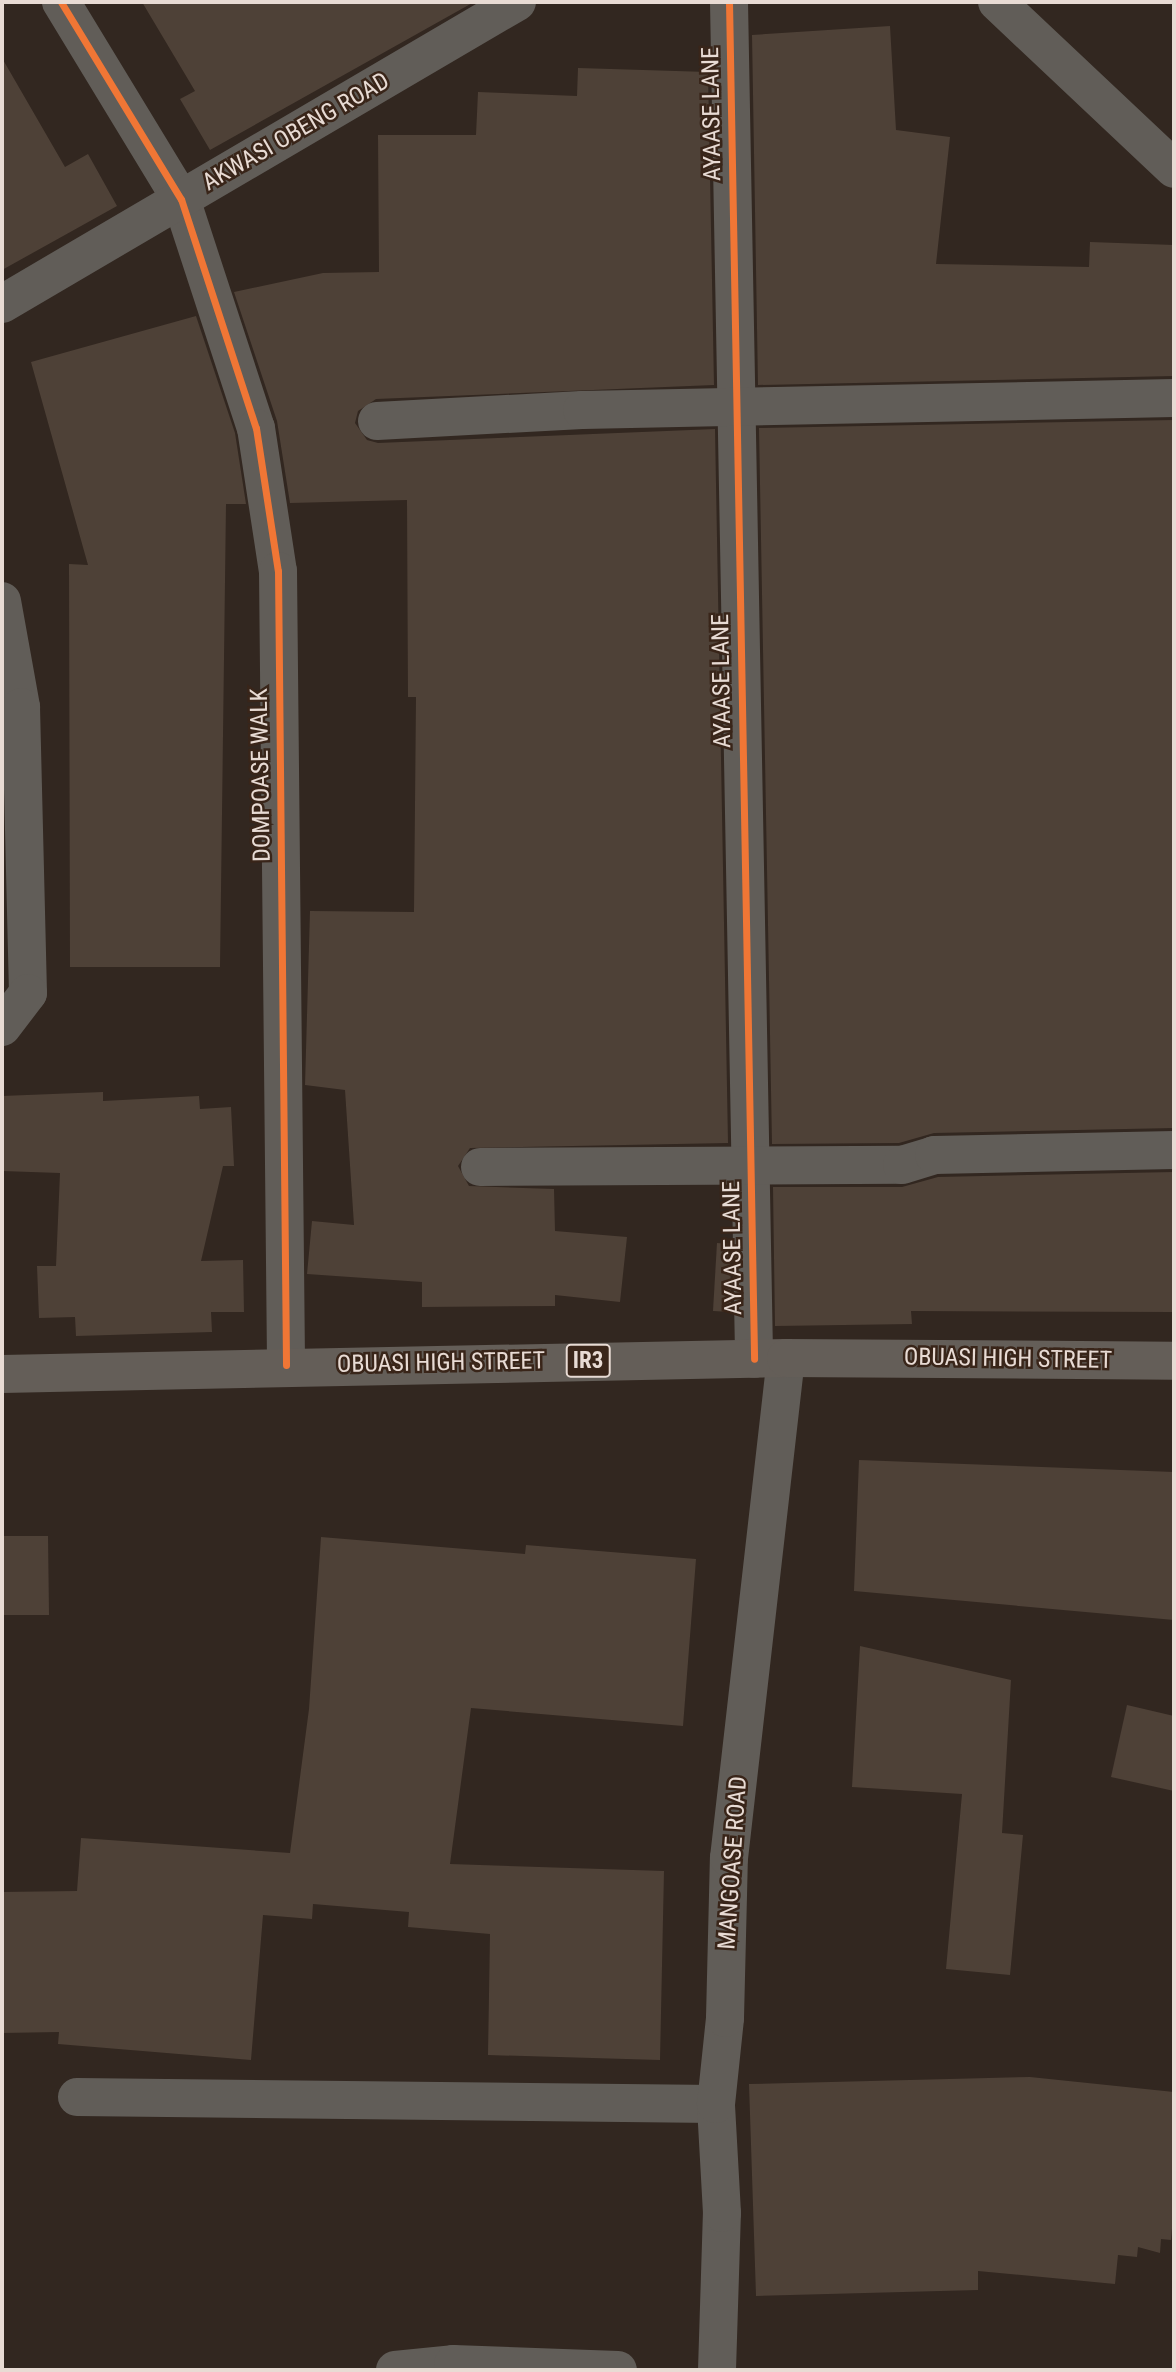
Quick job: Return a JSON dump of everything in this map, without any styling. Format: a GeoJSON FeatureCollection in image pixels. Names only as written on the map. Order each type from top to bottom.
{"type":"FeatureCollection","features":[{"type":"Feature","properties":{"kind":"main road","name":"OBUASI HIGH STREET"},"geometry":{"type":"LineString","coordinates":[[2,1374],[286,1365],[770,1358],[1174,1361]]}},
{"type":"Feature","properties":{"kind":"street","name":"DOMPOASE WALK"},"geometry":{"type":"LineString","coordinates":[[61,2],[181,199],[257,428],[278,571],[286,1365]]}},
{"type":"Feature","properties":{"kind":"street","name":"AKWASI OBENG ROAD"},"geometry":{"type":"LineString","coordinates":[[2,304],[517,2]]}},
{"type":"Feature","properties":{"kind":"street","name":"AYAASE LANE"},"geometry":{"type":"LineString","coordinates":[[729,2],[750,1163],[770,1358]]}},
{"type":"Feature","properties":{"kind":"street"},"geometry":{"type":"LineString","coordinates":[[996,2],[1174,169]]}},
{"type":"Feature","properties":{"kind":"street"},"geometry":{"type":"LineString","coordinates":[[377,421],[737,407],[1174,398]]}},
{"type":"Feature","properties":{"kind":"street"},"geometry":{"type":"LineString","coordinates":[[2,601],[21,707],[28,993],[2,1027]]}},
{"type":"Feature","properties":{"kind":"street"},"geometry":{"type":"LineString","coordinates":[[480,1167],[750,1163],[902,1165],[934,1155],[1174,1150]]}},
{"type":"Feature","properties":{"kind":"street","name":"MANGOASE ROAD"},"geometry":{"type":"LineString","coordinates":[[717,2370],[722,2213],[716,2104],[725,2018],[729,1858],[770,1358]]}},
{"type":"Feature","properties":{"kind":"street"},"geometry":{"type":"LineString","coordinates":[[77,2096],[716,2104]]}},
{"type":"Feature","properties":{"kind":"street"},"geometry":{"type":"LineString","coordinates":[[395,2370],[453,2364],[618,2370]]}},
{"type":"Feature","properties":{"kind":"building"},"geometry":{"type":"Polygon","coordinates":[[[142,2],[474,2],[210,150],[180,99],[195,91],[142,2]]]}},
{"type":"Feature","properties":{"kind":"building"},"geometry":{"type":"Polygon","coordinates":[[[890,26],[896,130],[950,137],[936,264],[1089,267],[1090,242],[1174,245],[1174,376],[758,385],[752,35],[890,26]]]}},
{"type":"Feature","properties":{"kind":"building"},"geometry":{"type":"Polygon","coordinates":[[[2,58],[65,167],[88,154],[117,206],[2,270],[2,58]]]}},
{"type":"Feature","properties":{"kind":"building"},"geometry":{"type":"Polygon","coordinates":[[[578,68],[708,72],[714,385],[376,399],[358,411],[355,423],[367,440],[378,443],[715,429],[728,1143],[470,1148],[458,1166],[469,1186],[554,1189],[555,1231],[627,1237],[620,1302],[555,1295],[555,1306],[422,1307],[422,1282],[307,1274],[312,1221],[354,1225],[345,1090],[305,1085],[310,911],[414,912],[416,697],[408,697],[407,500],[290,503],[277,421],[234,292],[323,273],[379,272],[378,135],[476,135],[478,92],[577,96],[578,68]]]}},
{"type":"Feature","properties":{"kind":"building"},"geometry":{"type":"Polygon","coordinates":[[[196,316],[235,433],[246,504],[226,504],[220,967],[70,967],[69,564],[88,565],[31,362],[196,316]]]}},
{"type":"Feature","properties":{"kind":"building"},"geometry":{"type":"Polygon","coordinates":[[[1174,420],[1174,1128],[934,1133],[899,1143],[772,1144],[759,428],[1174,420]]]}},
{"type":"Feature","properties":{"kind":"building"},"geometry":{"type":"Polygon","coordinates":[[[103,1092],[103,1101],[199,1096],[200,1109],[231,1107],[234,1166],[223,1166],[201,1261],[243,1260],[244,1312],[211,1312],[212,1332],[76,1336],[75,1317],[39,1318],[37,1266],[56,1266],[60,1173],[2,1171],[2,1096],[103,1092]]]}},
{"type":"Feature","properties":{"kind":"building"},"geometry":{"type":"Polygon","coordinates":[[[1174,1172],[1174,1312],[911,1311],[912,1324],[775,1326],[773,1187],[902,1187],[938,1177],[1174,1172]]]}},
{"type":"Feature","properties":{"kind":"building"},"geometry":{"type":"Polygon","coordinates":[[[717,1243],[730,1244],[731,1312],[713,1311],[717,1243]]]}},
{"type":"Feature","properties":{"kind":"building"},"geometry":{"type":"Polygon","coordinates":[[[859,1460],[1174,1472],[1174,1620],[854,1591],[859,1460]]]}},
{"type":"Feature","properties":{"kind":"building"},"geometry":{"type":"Polygon","coordinates":[[[2,1536],[48,1536],[49,1615],[2,1615],[2,1536]]]}},
{"type":"Feature","properties":{"kind":"building"},"geometry":{"type":"Polygon","coordinates":[[[321,1537],[525,1554],[526,1545],[696,1559],[683,1726],[471,1708],[450,1864],[664,1871],[660,2060],[488,2055],[490,1934],[408,1927],[409,1912],[313,1904],[312,1919],[263,1915],[251,2060],[58,2044],[59,2032],[2,2033],[2,1892],[77,1891],[81,1838],[290,1853],[309,1709],[321,1537]]]}},
{"type":"Feature","properties":{"kind":"building"},"geometry":{"type":"Polygon","coordinates":[[[860,1646],[1011,1680],[1002,1833],[1023,1835],[1010,1975],[946,1969],[962,1794],[852,1787],[860,1646]]]}},
{"type":"Feature","properties":{"kind":"building"},"geometry":{"type":"Polygon","coordinates":[[[1127,1705],[1174,1716],[1174,1791],[1111,1777],[1127,1705]]]}},
{"type":"Feature","properties":{"kind":"building"},"geometry":{"type":"Polygon","coordinates":[[[1030,2077],[1174,2092],[1174,2204],[1171,2240],[1161,2239],[1160,2253],[1138,2247],[1137,2257],[1118,2255],[1115,2284],[978,2271],[978,2290],[756,2296],[749,2084],[1030,2077]]]}},
{"type":"Feature","properties":{"kind":"cycle path"},"geometry":{"type":"LineString","coordinates":[[61,2],[181,199],[256,428],[278,571],[286,1365]]}},
{"type":"Feature","properties":{"kind":"cycle path"},"geometry":{"type":"LineString","coordinates":[[729,2],[754,1359]]}}]}
